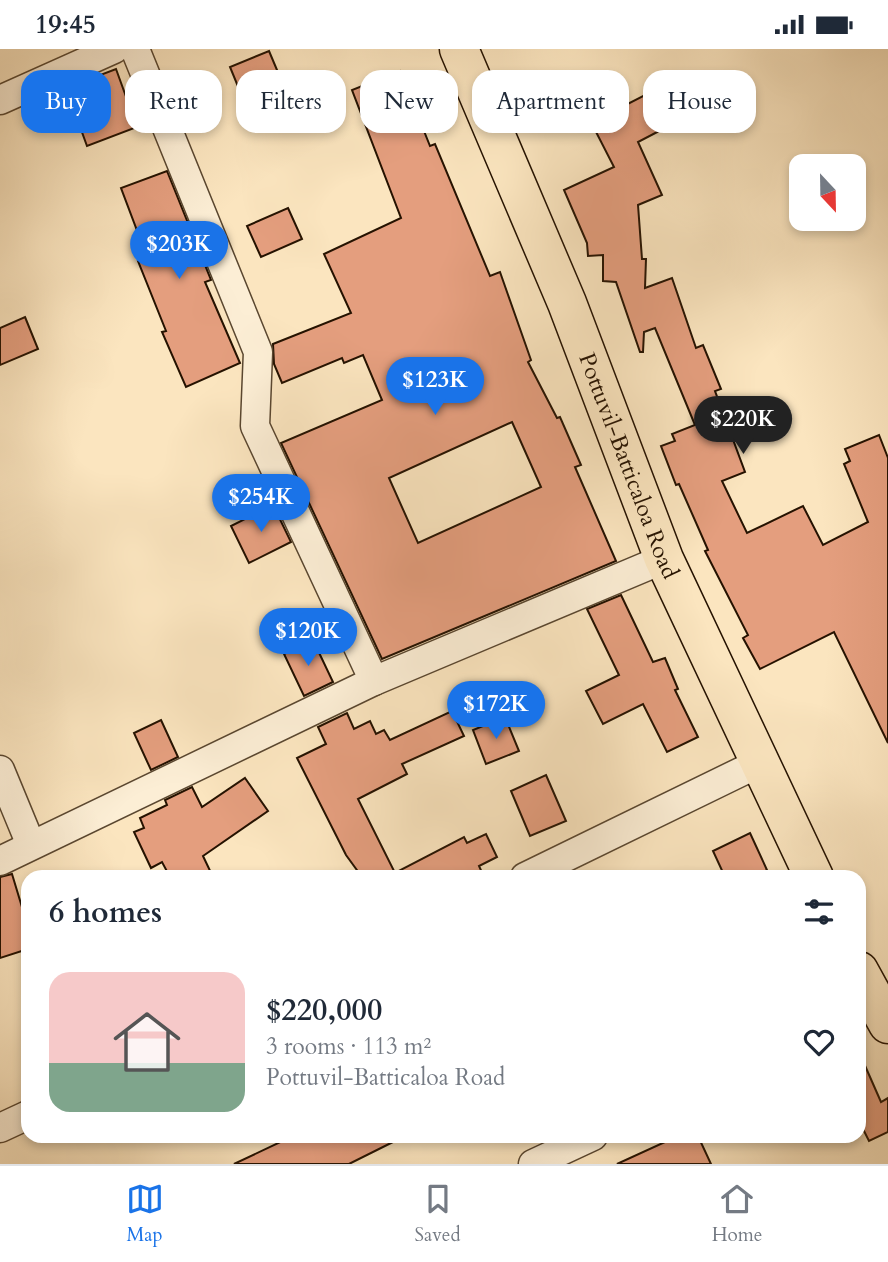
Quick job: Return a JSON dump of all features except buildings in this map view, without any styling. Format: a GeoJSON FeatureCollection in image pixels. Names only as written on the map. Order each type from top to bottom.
{"type":"FeatureCollection","features":[{"type":"Feature","properties":{"kind":"highway","name":"Pottuvil-Batticaloa Road"},"geometry":{"type":"LineString","coordinates":[[459,49],[567,303],[664,559],[811,870]]}},
{"type":"Feature","properties":{"kind":"street"},"geometry":{"type":"LineString","coordinates":[[0,100],[114,49]]}},
{"type":"Feature","properties":{"kind":"street"},"geometry":{"type":"LineString","coordinates":[[135,49],[258,352],[255,426],[374,681]]}},
{"type":"Feature","properties":{"kind":"street"},"geometry":{"type":"LineString","coordinates":[[0,861],[374,681],[664,559]]}},
{"type":"Feature","properties":{"kind":"street"},"geometry":{"type":"LineString","coordinates":[[539,870],[759,763]]}},
{"type":"Feature","properties":{"kind":"street"},"geometry":{"type":"LineString","coordinates":[[0,770],[31,845]]}},
{"type":"Feature","properties":{"kind":"street"},"geometry":{"type":"LineString","coordinates":[[0,1128],[21,1118]]}},
{"type":"Feature","properties":{"kind":"street"},"geometry":{"type":"LineString","coordinates":[[533,1164],[578,1143]]}}]}
